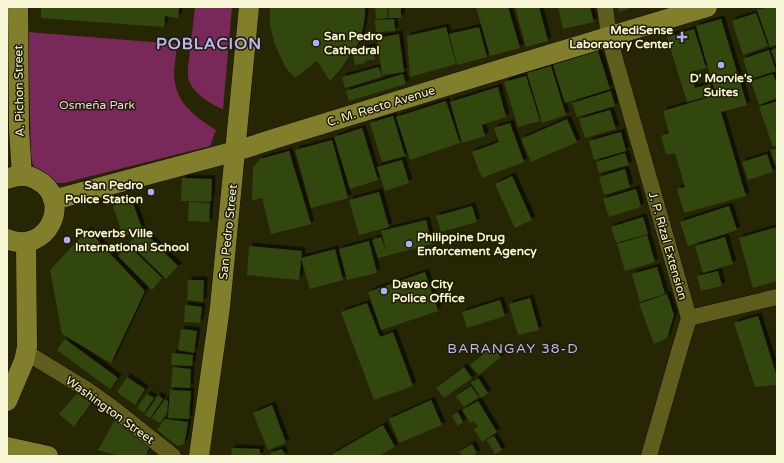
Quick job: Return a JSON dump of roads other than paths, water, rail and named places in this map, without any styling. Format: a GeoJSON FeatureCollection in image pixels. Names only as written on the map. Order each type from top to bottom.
{"type":"FeatureCollection","features":[{"type":"Feature","properties":{"kind":"main road","name":"A. Pichon Street"},"geometry":{"type":"LineString","coordinates":[[14,177],[20,129],[18,7]]}},
{"type":"Feature","properties":{"kind":"main road","name":"San Pedro Street"},"geometry":{"type":"LineString","coordinates":[[199,456],[218,324],[249,7]]}},
{"type":"Feature","properties":{"kind":"main road","name":"C. M. Recto Avenue"},"geometry":{"type":"LineString","coordinates":[[53,200],[236,151],[707,7]]}},
{"type":"Feature","properties":{"kind":"main road"},"geometry":{"type":"LineString","coordinates":[[7,401],[24,361],[28,340],[16,241],[38,238],[48,230],[55,212],[53,200],[44,184],[34,178],[14,177]]}},
{"type":"Feature","properties":{"kind":"main road"},"geometry":{"type":"LineString","coordinates":[[7,447],[48,456]]}},
{"type":"Feature","properties":{"kind":"street","name":"J. P. Rizal Extension"},"geometry":{"type":"LineString","coordinates":[[605,7],[610,36],[689,318]]}},
{"type":"Feature","properties":{"kind":"street"},"geometry":{"type":"LineString","coordinates":[[653,455],[689,318],[777,297]]}},
{"type":"Feature","properties":{"kind":"street","name":"Washington Street"},"geometry":{"type":"LineString","coordinates":[[26,352],[86,389],[114,409],[173,456]]}},
{"type":"Feature","properties":{"kind":"place","name":"MediSense Laboratory Center"},"geometry":{"type":"Point","coordinates":[682,37]}},
{"type":"Feature","properties":{"kind":"place","name":"San Pedro Cathedral"},"geometry":{"type":"Point","coordinates":[316,43]}},
{"type":"Feature","properties":{"kind":"place","name":"D' Morvie's Suites"},"geometry":{"type":"Point","coordinates":[721,65]}},
{"type":"Feature","properties":{"kind":"place","name":"San Pedro Police Station"},"geometry":{"type":"Point","coordinates":[151,192]}},
{"type":"Feature","properties":{"kind":"place","name":"Proverbs Ville International School"},"geometry":{"type":"Point","coordinates":[67,240]}},
{"type":"Feature","properties":{"kind":"place","name":"Philippine Drug Enforcement Agency"},"geometry":{"type":"Point","coordinates":[409,244]}},
{"type":"Feature","properties":{"kind":"place","name":"Davao City Police Office"},"geometry":{"type":"Point","coordinates":[384,291]}},
{"type":"Feature","properties":{"kind":"district","name":"POBLACION"},"geometry":{"type":"Point","coordinates":[209,44]}},
{"type":"Feature","properties":{"kind":"district","name":"BARANGAY 38-D"},"geometry":{"type":"Point","coordinates":[513,348]}},
{"type":"Feature","properties":{"kind":"park label","name":"Osmeña Park"},"geometry":{"type":"Point","coordinates":[97,105]}}]}
